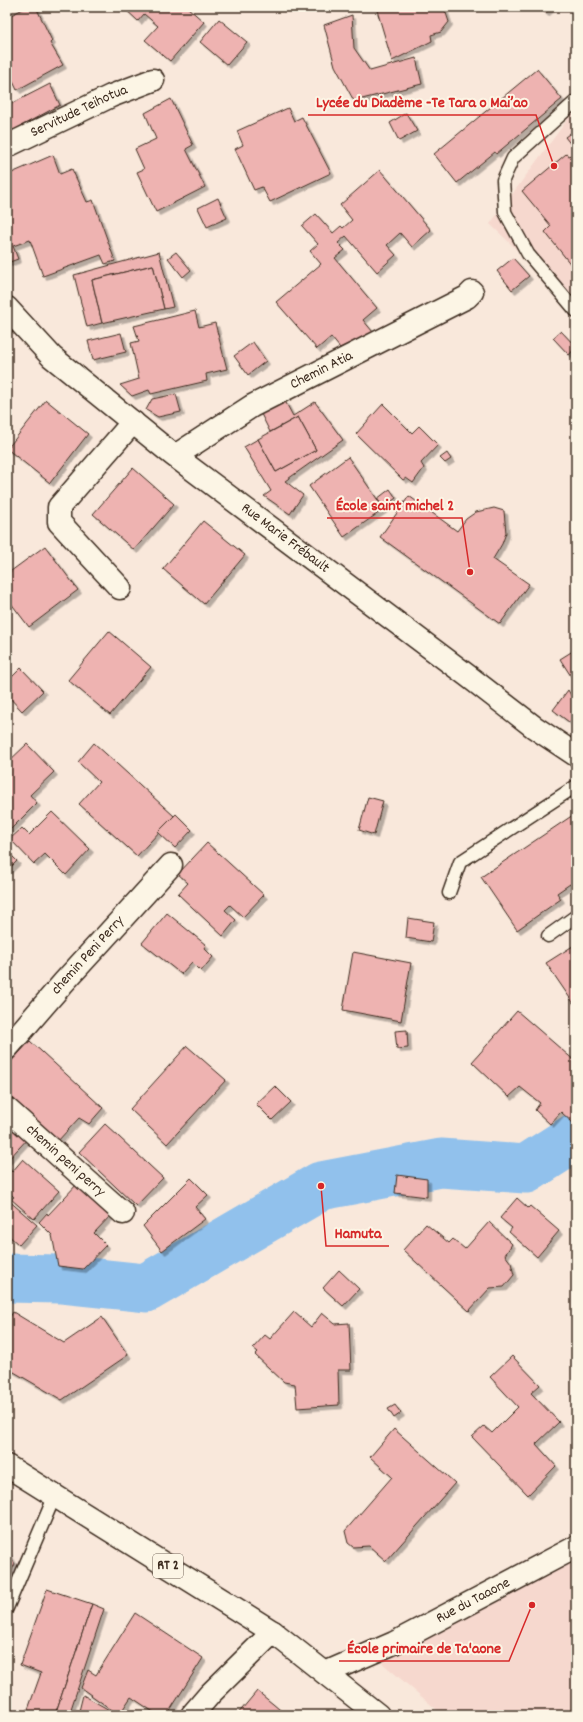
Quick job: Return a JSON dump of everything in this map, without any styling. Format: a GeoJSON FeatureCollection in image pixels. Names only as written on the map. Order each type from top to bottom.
{"type":"FeatureCollection","features":[{"type":"Feature","properties":{"kind":"street","name":"Servitude Teihotua"},"geometry":{"type":"LineString","coordinates":[[7,146],[111,96],[153,80]]}},
{"type":"Feature","properties":{"kind":"street","name":"Chemin Atia"},"geometry":{"type":"LineString","coordinates":[[175,456],[252,406],[467,297],[472,292]]}},
{"type":"Feature","properties":{"kind":"street","name":"Rue Marie Frébault"},"geometry":{"type":"LineString","coordinates":[[7,308],[52,357],[175,456],[534,727],[576,755]]}},
{"type":"Feature","properties":{"kind":"street"},"geometry":{"type":"LineString","coordinates":[[120,588],[60,522],[59,507],[133,422]]}},
{"type":"Feature","properties":{"kind":"street","name":"chemin Peni Perry"},"geometry":{"type":"LineString","coordinates":[[7,1048],[64,982],[171,865]]}},
{"type":"Feature","properties":{"kind":"street","name":"chemin peni perry"},"geometry":{"type":"LineString","coordinates":[[7,1109],[123,1213]]}},
{"type":"Feature","properties":{"kind":"street","name":"RT 2"},"geometry":{"type":"LineString","coordinates":[[7,1466],[273,1632],[378,1715]]}},
{"type":"Feature","properties":{"kind":"street","name":"Rue du Taaone"},"geometry":{"type":"LineString","coordinates":[[325,1673],[394,1643],[576,1547]]}},
{"type":"Feature","properties":{"kind":"street"},"geometry":{"type":"LineString","coordinates":[[192,1715],[210,1694],[273,1632]]}},
{"type":"Feature","properties":{"kind":"lane"},"geometry":{"type":"LineString","coordinates":[[576,101],[513,158],[503,180],[505,212],[528,254],[576,311]]}},
{"type":"Feature","properties":{"kind":"lane"},"geometry":{"type":"LineString","coordinates":[[449,893],[460,862],[576,786]]}},
{"type":"Feature","properties":{"kind":"lane"},"geometry":{"type":"LineString","coordinates":[[548,936],[576,916]]}},
{"type":"Feature","properties":{"kind":"lane"},"geometry":{"type":"LineString","coordinates":[[7,1608],[55,1495]]}},
{"type":"Feature","properties":{"kind":"shaded area"},"geometry":{"type":"Polygon","coordinates":[[[576,108],[576,306],[490,224],[576,108]]]}},
{"type":"Feature","properties":{"kind":"shaded area"},"geometry":{"type":"Polygon","coordinates":[[[576,1559],[576,1715],[443,1715],[381,1662],[576,1559]]]}},
{"type":"Feature","properties":{"kind":"building"},"geometry":{"type":"Polygon","coordinates":[[[27,7],[36,7],[52,41],[50,43],[63,65],[17,90],[7,69],[7,17],[27,7]]]}},
{"type":"Feature","properties":{"kind":"building"},"geometry":{"type":"Polygon","coordinates":[[[123,7],[187,7],[204,22],[170,61],[145,40],[158,26],[144,14],[138,21],[123,7]]]}},
{"type":"Feature","properties":{"kind":"building"},"geometry":{"type":"Polygon","coordinates":[[[376,7],[444,7],[449,22],[441,32],[431,35],[432,41],[392,61],[376,7]]]}},
{"type":"Feature","properties":{"kind":"building"},"geometry":{"type":"Polygon","coordinates":[[[540,7],[552,7],[545,13],[540,7]]]}},
{"type":"Feature","properties":{"kind":"building"},"geometry":{"type":"Polygon","coordinates":[[[352,15],[354,48],[370,71],[416,58],[422,84],[354,101],[335,66],[324,25],[352,15]]]}},
{"type":"Feature","properties":{"kind":"building"},"geometry":{"type":"Polygon","coordinates":[[[219,19],[247,42],[227,65],[200,42],[219,19]]]}},
{"type":"Feature","properties":{"kind":"building"},"geometry":{"type":"Polygon","coordinates":[[[537,69],[562,99],[496,154],[495,152],[457,183],[434,154],[537,69]]]}},
{"type":"Feature","properties":{"kind":"building"},"geometry":{"type":"Polygon","coordinates":[[[50,84],[60,105],[10,132],[7,124],[7,106],[50,84]]]}},
{"type":"Feature","properties":{"kind":"building"},"geometry":{"type":"Polygon","coordinates":[[[171,99],[193,145],[186,149],[205,187],[156,212],[137,172],[144,169],[135,149],[156,139],[145,113],[171,99]]]}},
{"type":"Feature","properties":{"kind":"building"},"geometry":{"type":"Polygon","coordinates":[[[288,108],[294,121],[302,117],[331,173],[270,202],[262,187],[254,190],[235,149],[243,145],[237,131],[288,108]]]}},
{"type":"Feature","properties":{"kind":"building"},"geometry":{"type":"Polygon","coordinates":[[[406,113],[417,131],[399,141],[390,123],[406,113]]]}},
{"type":"Feature","properties":{"kind":"building"},"geometry":{"type":"Polygon","coordinates":[[[576,129],[576,151],[565,137],[576,129]]]}},
{"type":"Feature","properties":{"kind":"building"},"geometry":{"type":"Polygon","coordinates":[[[576,151],[576,271],[545,232],[551,226],[522,191],[566,154],[569,156],[576,151]]]}},
{"type":"Feature","properties":{"kind":"building"},"geometry":{"type":"Polygon","coordinates":[[[53,155],[60,174],[72,169],[87,202],[93,200],[115,261],[105,264],[101,255],[43,276],[30,240],[13,246],[18,259],[7,263],[7,175],[53,155]]]}},
{"type":"Feature","properties":{"kind":"building"},"geometry":{"type":"Polygon","coordinates":[[[380,170],[431,230],[412,247],[400,233],[387,245],[396,255],[377,272],[346,236],[338,243],[345,250],[335,258],[377,308],[363,320],[373,332],[340,348],[331,337],[317,349],[276,302],[321,264],[310,251],[318,244],[302,226],[316,214],[333,233],[341,226],[343,228],[352,220],[340,205],[380,170]]]}},
{"type":"Feature","properties":{"kind":"building"},"geometry":{"type":"Polygon","coordinates":[[[218,198],[227,218],[207,227],[198,208],[218,198]]]}},
{"type":"Feature","properties":{"kind":"building"},"geometry":{"type":"Polygon","coordinates":[[[159,252],[173,307],[164,309],[153,265],[92,280],[102,323],[87,327],[74,275],[159,252]]]}},
{"type":"Feature","properties":{"kind":"building"},"geometry":{"type":"Polygon","coordinates":[[[176,252],[191,270],[183,277],[168,258],[176,252]]]}},
{"type":"Feature","properties":{"kind":"building"},"geometry":{"type":"Polygon","coordinates":[[[513,258],[529,276],[512,290],[497,271],[513,258]]]}},
{"type":"Feature","properties":{"kind":"building"},"geometry":{"type":"Polygon","coordinates":[[[153,265],[164,309],[102,323],[92,280],[153,265]]]}},
{"type":"Feature","properties":{"kind":"building"},"geometry":{"type":"Polygon","coordinates":[[[195,311],[199,327],[215,323],[227,369],[206,374],[207,381],[151,394],[149,390],[132,396],[120,385],[139,379],[131,343],[139,341],[134,326],[195,311]]]}},
{"type":"Feature","properties":{"kind":"building"},"geometry":{"type":"Polygon","coordinates":[[[561,331],[576,347],[569,355],[553,338],[561,331]]]}},
{"type":"Feature","properties":{"kind":"building"},"geometry":{"type":"Polygon","coordinates":[[[121,333],[126,352],[93,360],[88,341],[121,333]]]}},
{"type":"Feature","properties":{"kind":"building"},"geometry":{"type":"Polygon","coordinates":[[[253,342],[266,361],[248,375],[234,356],[253,342]]]}},
{"type":"Feature","properties":{"kind":"building"},"geometry":{"type":"Polygon","coordinates":[[[176,394],[181,412],[158,417],[146,410],[152,399],[176,394]]]}},
{"type":"Feature","properties":{"kind":"building"},"geometry":{"type":"Polygon","coordinates":[[[46,400],[88,434],[50,483],[7,449],[46,400]]]}},
{"type":"Feature","properties":{"kind":"building"},"geometry":{"type":"Polygon","coordinates":[[[285,401],[293,416],[315,402],[343,440],[285,481],[303,495],[290,514],[264,496],[271,491],[244,447],[258,439],[276,472],[316,450],[298,417],[270,432],[261,414],[285,401]]]}},
{"type":"Feature","properties":{"kind":"building"},"geometry":{"type":"Polygon","coordinates":[[[383,404],[412,433],[419,426],[438,445],[421,463],[424,468],[413,483],[406,478],[403,480],[356,434],[383,404]]]}},
{"type":"Feature","properties":{"kind":"building"},"geometry":{"type":"Polygon","coordinates":[[[298,417],[316,450],[276,472],[258,439],[298,417]]]}},
{"type":"Feature","properties":{"kind":"building"},"geometry":{"type":"Polygon","coordinates":[[[447,453],[451,459],[445,463],[440,458],[447,453]]]}},
{"type":"Feature","properties":{"kind":"building"},"geometry":{"type":"Polygon","coordinates":[[[348,457],[384,509],[344,537],[309,486],[348,457]]]}},
{"type":"Feature","properties":{"kind":"building"},"geometry":{"type":"Polygon","coordinates":[[[133,468],[174,504],[134,550],[93,514],[133,468]]]}},
{"type":"Feature","properties":{"kind":"building"},"geometry":{"type":"Polygon","coordinates":[[[390,489],[396,498],[384,507],[377,499],[390,489]]]}},
{"type":"Feature","properties":{"kind":"building"},"geometry":{"type":"Polygon","coordinates":[[[409,496],[457,531],[466,519],[476,512],[494,508],[504,511],[506,533],[502,544],[493,559],[529,584],[500,624],[380,537],[409,496]]]}},
{"type":"Feature","properties":{"kind":"building"},"geometry":{"type":"Polygon","coordinates":[[[203,521],[245,555],[204,604],[163,569],[203,521]]]}},
{"type":"Feature","properties":{"kind":"building"},"geometry":{"type":"Polygon","coordinates":[[[45,546],[78,590],[29,627],[7,598],[7,574],[45,546]]]}},
{"type":"Feature","properties":{"kind":"building"},"geometry":{"type":"Polygon","coordinates":[[[109,631],[151,667],[110,715],[68,680],[109,631]]]}},
{"type":"Feature","properties":{"kind":"building"},"geometry":{"type":"Polygon","coordinates":[[[576,649],[576,684],[560,659],[576,649]]]}},
{"type":"Feature","properties":{"kind":"building"},"geometry":{"type":"Polygon","coordinates":[[[21,668],[43,691],[22,711],[7,695],[7,682],[21,668]]]}},
{"type":"Feature","properties":{"kind":"building"},"geometry":{"type":"Polygon","coordinates":[[[568,690],[576,704],[576,718],[569,722],[553,710],[568,690]]]}},
{"type":"Feature","properties":{"kind":"building"},"geometry":{"type":"Polygon","coordinates":[[[94,743],[174,816],[137,856],[79,804],[99,782],[78,762],[94,743]]]}},
{"type":"Feature","properties":{"kind":"building"},"geometry":{"type":"Polygon","coordinates":[[[27,744],[54,772],[30,795],[37,803],[7,833],[7,763],[27,744]]]}},
{"type":"Feature","properties":{"kind":"building"},"geometry":{"type":"Polygon","coordinates":[[[368,797],[383,801],[374,835],[359,830],[368,797]]]}},
{"type":"Feature","properties":{"kind":"building"},"geometry":{"type":"Polygon","coordinates":[[[52,812],[90,849],[66,875],[45,854],[34,864],[10,839],[22,828],[29,835],[52,812]]]}},
{"type":"Feature","properties":{"kind":"building"},"geometry":{"type":"Polygon","coordinates":[[[576,813],[576,890],[570,884],[557,893],[561,899],[517,930],[481,877],[576,813]]]}},
{"type":"Feature","properties":{"kind":"building"},"geometry":{"type":"Polygon","coordinates":[[[176,814],[192,830],[175,848],[158,832],[176,814]]]}},
{"type":"Feature","properties":{"kind":"building"},"geometry":{"type":"Polygon","coordinates":[[[207,843],[264,895],[243,917],[230,905],[225,910],[236,920],[223,936],[178,894],[188,883],[178,874],[207,843]]]}},
{"type":"Feature","properties":{"kind":"building"},"geometry":{"type":"Polygon","coordinates":[[[7,851],[17,861],[7,871],[7,851]]]}},
{"type":"Feature","properties":{"kind":"building"},"geometry":{"type":"Polygon","coordinates":[[[167,913],[206,945],[204,948],[213,957],[201,971],[192,962],[181,974],[142,943],[167,913]]]}},
{"type":"Feature","properties":{"kind":"building"},"geometry":{"type":"Polygon","coordinates":[[[408,918],[434,922],[431,942],[406,938],[408,918]]]}},
{"type":"Feature","properties":{"kind":"building"},"geometry":{"type":"Polygon","coordinates":[[[576,944],[576,1007],[546,963],[576,944]]]}},
{"type":"Feature","properties":{"kind":"building"},"geometry":{"type":"Polygon","coordinates":[[[353,952],[411,963],[401,1021],[343,1010],[353,952]]]}},
{"type":"Feature","properties":{"kind":"building"},"geometry":{"type":"Polygon","coordinates":[[[517,1011],[576,1062],[576,1077],[574,1079],[576,1081],[576,1122],[574,1124],[561,1112],[550,1124],[535,1110],[540,1103],[520,1087],[509,1097],[472,1062],[517,1011]]]}},
{"type":"Feature","properties":{"kind":"building"},"geometry":{"type":"Polygon","coordinates":[[[407,1030],[408,1048],[397,1049],[395,1031],[407,1030]]]}},
{"type":"Feature","properties":{"kind":"building"},"geometry":{"type":"Polygon","coordinates":[[[30,1041],[103,1108],[89,1124],[79,1118],[57,1142],[7,1095],[7,1066],[30,1041]]]}},
{"type":"Feature","properties":{"kind":"building"},"geometry":{"type":"Polygon","coordinates":[[[187,1046],[226,1080],[167,1144],[130,1109],[187,1046]]]}},
{"type":"Feature","properties":{"kind":"building"},"geometry":{"type":"Polygon","coordinates":[[[275,1086],[291,1102],[272,1120],[256,1104],[275,1086]]]}},
{"type":"Feature","properties":{"kind":"building"},"geometry":{"type":"Polygon","coordinates":[[[7,1114],[31,1135],[7,1161],[7,1114]]]}},
{"type":"Feature","properties":{"kind":"building"},"geometry":{"type":"Polygon","coordinates":[[[105,1124],[163,1178],[136,1206],[79,1152],[105,1124]]]}},
{"type":"Feature","properties":{"kind":"building"},"geometry":{"type":"Polygon","coordinates":[[[23,1159],[59,1191],[34,1219],[11,1199],[14,1197],[7,1191],[7,1166],[12,1172],[23,1159]]]}},
{"type":"Feature","properties":{"kind":"building"},"geometry":{"type":"Polygon","coordinates":[[[397,1175],[427,1179],[427,1197],[395,1193],[397,1175]]]}},
{"type":"Feature","properties":{"kind":"building"},"geometry":{"type":"Polygon","coordinates":[[[191,1178],[208,1195],[195,1207],[205,1219],[162,1251],[143,1226],[191,1178]]]}},
{"type":"Feature","properties":{"kind":"building"},"geometry":{"type":"Polygon","coordinates":[[[79,1182],[112,1214],[94,1233],[106,1245],[83,1269],[58,1266],[52,1235],[39,1222],[47,1213],[48,1215],[79,1182]]]}},
{"type":"Feature","properties":{"kind":"building"},"geometry":{"type":"Polygon","coordinates":[[[517,1198],[528,1208],[530,1206],[559,1231],[537,1257],[509,1232],[512,1228],[500,1218],[517,1198]]]}},
{"type":"Feature","properties":{"kind":"building"},"geometry":{"type":"Polygon","coordinates":[[[7,1199],[37,1225],[19,1245],[7,1234],[7,1199]]]}},
{"type":"Feature","properties":{"kind":"building"},"geometry":{"type":"Polygon","coordinates":[[[489,1222],[512,1244],[505,1255],[511,1263],[514,1275],[504,1287],[490,1288],[469,1311],[403,1250],[426,1224],[449,1243],[453,1239],[465,1249],[489,1222]]]}},
{"type":"Feature","properties":{"kind":"building"},"geometry":{"type":"Polygon","coordinates":[[[339,1270],[359,1289],[343,1306],[323,1288],[339,1270]]]}},
{"type":"Feature","properties":{"kind":"building"},"geometry":{"type":"Polygon","coordinates":[[[13,1312],[64,1343],[102,1317],[128,1355],[62,1400],[7,1368],[7,1322],[13,1312]]]}},
{"type":"Feature","properties":{"kind":"building"},"geometry":{"type":"Polygon","coordinates":[[[294,1312],[311,1327],[322,1313],[335,1324],[349,1323],[351,1370],[338,1370],[339,1405],[297,1408],[295,1384],[284,1382],[255,1355],[258,1352],[253,1348],[265,1335],[270,1339],[294,1312]]]}},
{"type":"Feature","properties":{"kind":"building"},"geometry":{"type":"Polygon","coordinates":[[[512,1356],[540,1385],[531,1393],[559,1422],[536,1444],[556,1466],[528,1495],[472,1437],[484,1426],[492,1433],[518,1407],[490,1377],[512,1356]]]}},
{"type":"Feature","properties":{"kind":"building"},"geometry":{"type":"Polygon","coordinates":[[[395,1405],[401,1413],[394,1418],[388,1409],[395,1405]]]}},
{"type":"Feature","properties":{"kind":"building"},"geometry":{"type":"Polygon","coordinates":[[[394,1429],[455,1483],[386,1561],[369,1546],[353,1547],[348,1543],[345,1531],[392,1477],[370,1457],[394,1429]]]}},
{"type":"Feature","properties":{"kind":"building"},"geometry":{"type":"Polygon","coordinates":[[[7,1550],[15,1564],[7,1579],[7,1550]]]}},
{"type":"Feature","properties":{"kind":"building"},"geometry":{"type":"Polygon","coordinates":[[[47,1589],[92,1604],[55,1715],[26,1715],[41,1673],[20,1665],[47,1589]]]}},
{"type":"Feature","properties":{"kind":"building"},"geometry":{"type":"Polygon","coordinates":[[[92,1604],[104,1609],[69,1715],[55,1715],[92,1604]]]}},
{"type":"Feature","properties":{"kind":"building"},"geometry":{"type":"Polygon","coordinates":[[[135,1613],[203,1658],[167,1715],[158,1715],[131,1697],[119,1715],[81,1688],[88,1670],[96,1675],[135,1613]]]}},
{"type":"Feature","properties":{"kind":"building"},"geometry":{"type":"Polygon","coordinates":[[[257,1691],[273,1704],[286,1715],[237,1715],[257,1691]]]}},
{"type":"Feature","properties":{"kind":"building"},"geometry":{"type":"Polygon","coordinates":[[[83,1695],[118,1715],[78,1715],[83,1695]]]}},
{"type":"Feature","properties":{"kind":"waterway"},"geometry":{"type":"LineString","coordinates":[[7,1278],[60,1279],[146,1288],[321,1186],[441,1163],[526,1169],[576,1137]]}},
{"type":"Feature","properties":{"kind":"place","name":"Lycée du Diadème -Te Tara o Mai’ao"},"geometry":{"type":"Point","coordinates":[554,166]}},
{"type":"Feature","properties":{"kind":"place","name":"École saint michel 2"},"geometry":{"type":"Point","coordinates":[470,572]}},
{"type":"Feature","properties":{"kind":"place","name":"Hamuta"},"geometry":{"type":"Point","coordinates":[321,1186]}},
{"type":"Feature","properties":{"kind":"place","name":"École primaire de Ta'aone"},"geometry":{"type":"Point","coordinates":[532,1605]}}]}
